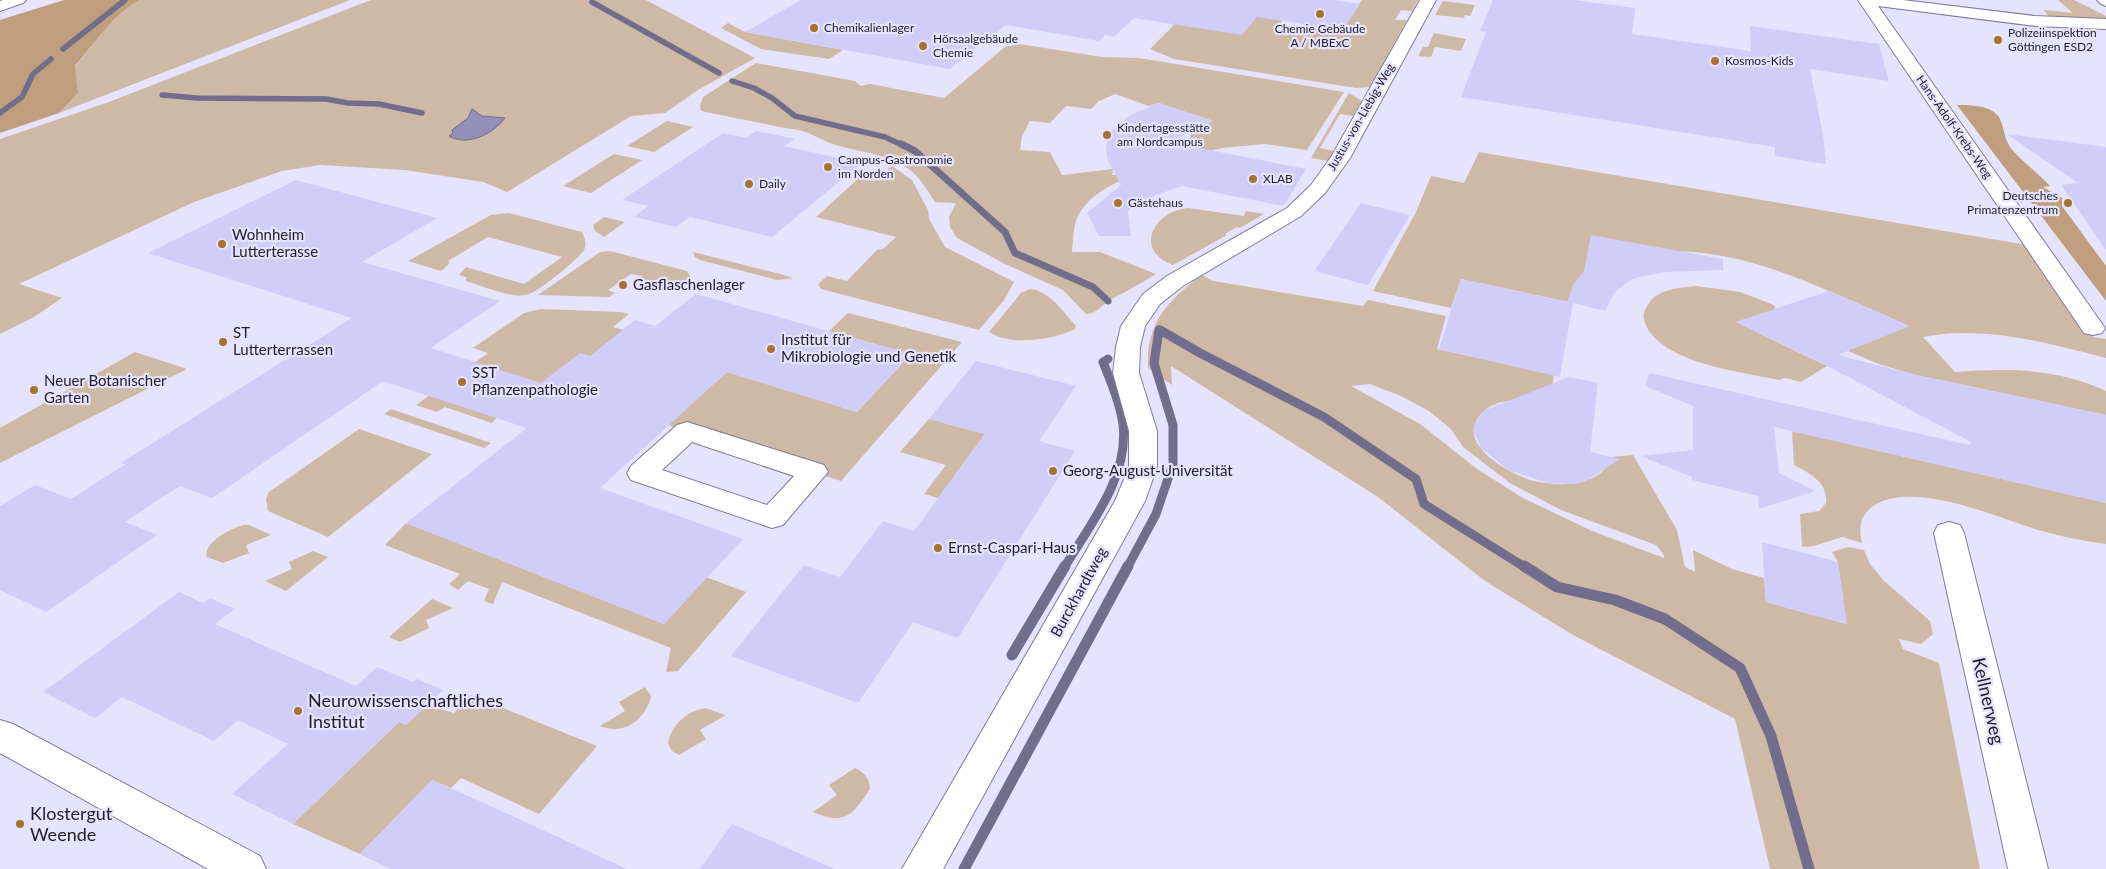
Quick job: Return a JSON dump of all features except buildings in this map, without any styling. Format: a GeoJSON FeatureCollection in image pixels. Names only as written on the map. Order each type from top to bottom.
{"type":"FeatureCollection","features":[{"type":"Feature","properties":{"kind":"street"},"geometry":{"type":"LineString","coordinates":[[0,6],[18,0]]}},
{"type":"Feature","properties":{"kind":"street","name":"Justus-von-Liebig-Weg"},"geometry":{"type":"LineString","coordinates":[[1150,299],[1175,281],[1294,212],[1318,189],[1340,158],[1428,0]]}},
{"type":"Feature","properties":{"kind":"street"},"geometry":{"type":"LineString","coordinates":[[1866,0],[2026,20],[2106,24]]}},
{"type":"Feature","properties":{"kind":"street","name":"Hans-Adolf-Krebs-Weg"},"geometry":{"type":"LineString","coordinates":[[1866,0],[2093,328]]}},
{"type":"Feature","properties":{"kind":"street","name":"Burckhardtweg"},"geometry":{"type":"LineString","coordinates":[[922,869],[1130,501],[1143,467],[1143,431],[1126,373],[1128,347],[1133,326],[1150,299]]}},
{"type":"Feature","properties":{"kind":"street"},"geometry":{"type":"LineString","coordinates":[[687,431],[814,472],[772,518],[641,473],[687,431]]}},
{"type":"Feature","properties":{"kind":"street","name":"Kellnerweg"},"geometry":{"type":"LineString","coordinates":[[1949,533],[2028,869]]}},
{"type":"Feature","properties":{"kind":"street"},"geometry":{"type":"LineString","coordinates":[[0,735],[246,869]]}},
{"type":"Feature","properties":{"kind":"shaded area"},"geometry":{"type":"Polygon","coordinates":[[[64,0],[139,0],[129,6],[112,22],[75,66],[78,93],[59,113],[0,133],[0,20],[64,0]]]}},
{"type":"Feature","properties":{"kind":"shaded area"},"geometry":{"type":"Polygon","coordinates":[[[139,0],[350,0],[59,113],[78,93],[75,67],[112,22],[129,6],[139,0]]]}},
{"type":"Feature","properties":{"kind":"shaded area"},"geometry":{"type":"Polygon","coordinates":[[[371,0],[646,0],[755,58],[698,90],[665,113],[631,116],[507,192],[483,182],[405,170],[320,165],[282,171],[194,202],[19,284],[62,298],[34,317],[0,334],[0,139],[109,102],[371,0]]]}},
{"type":"Feature","properties":{"kind":"shaded area"},"geometry":{"type":"Polygon","coordinates":[[[1362,0],[1418,0],[1412,11],[1401,10],[1395,20],[1407,20],[1370,87],[1356,88],[1174,59],[1150,49],[1175,24],[1268,4],[1292,8],[1274,31],[1299,35],[1307,24],[1343,29],[1362,0]]]}},
{"type":"Feature","properties":{"kind":"shaded area"},"geometry":{"type":"Polygon","coordinates":[[[2058,0],[2074,0],[2106,16],[2106,19],[2049,17],[2044,10],[2073,13],[2058,0]]]}},
{"type":"Feature","properties":{"kind":"shaded area"},"geometry":{"type":"Polygon","coordinates":[[[1443,1],[1475,5],[1470,16],[1465,15],[1464,18],[1435,15],[1443,1]]]}},
{"type":"Feature","properties":{"kind":"shaded area"},"geometry":{"type":"Polygon","coordinates":[[[728,23],[745,32],[843,50],[829,59],[761,49],[721,28],[728,23]]]}},
{"type":"Feature","properties":{"kind":"shaded area"},"geometry":{"type":"Polygon","coordinates":[[[1434,33],[1466,39],[1461,51],[1435,47],[1431,57],[1418,56],[1423,47],[1428,47],[1434,33]]]}},
{"type":"Feature","properties":{"kind":"shaded area"},"geometry":{"type":"Polygon","coordinates":[[[1019,44],[1102,57],[1139,58],[1344,92],[1307,150],[1264,144],[1222,148],[1190,156],[1189,140],[1191,133],[1213,121],[1159,103],[1149,106],[1115,94],[1099,101],[1091,109],[1066,106],[1050,123],[1030,121],[1022,136],[1020,150],[1050,152],[1062,175],[1113,169],[1112,175],[1128,174],[1130,177],[1098,193],[1085,206],[1076,221],[1072,252],[1100,252],[1156,274],[1110,300],[1090,314],[1086,314],[1063,290],[1005,264],[957,238],[950,227],[949,217],[956,203],[935,202],[920,180],[902,164],[891,159],[833,144],[796,129],[701,111],[700,106],[703,97],[756,63],[855,81],[860,86],[870,84],[944,98],[1005,47],[1019,44]]]}},
{"type":"Feature","properties":{"kind":"shaded area"},"geometry":{"type":"Polygon","coordinates":[[[1349,93],[1362,101],[1353,116],[1340,114],[1320,148],[1334,151],[1328,161],[1311,158],[1349,93]]]}},
{"type":"Feature","properties":{"kind":"shaded area"},"geometry":{"type":"Polygon","coordinates":[[[1957,105],[1987,108],[1997,114],[2013,151],[2050,186],[2043,187],[2062,198],[2062,206],[2106,266],[2106,301],[1957,105]]]}},
{"type":"Feature","properties":{"kind":"shaded area"},"geometry":{"type":"Polygon","coordinates":[[[472,109],[482,116],[505,118],[494,129],[479,137],[464,140],[449,136],[453,133],[452,130],[468,118],[472,109]]]}},
{"type":"Feature","properties":{"kind":"shaded area"},"geometry":{"type":"Polygon","coordinates":[[[667,121],[693,127],[654,152],[627,146],[667,121]]]}},
{"type":"Feature","properties":{"kind":"shaded area"},"geometry":{"type":"Polygon","coordinates":[[[1479,152],[2027,245],[2093,337],[2106,339],[2106,358],[2039,342],[1992,334],[1945,334],[1923,337],[1955,372],[2032,371],[2088,383],[2106,391],[2106,415],[1912,374],[1876,363],[1848,351],[1889,317],[1794,277],[1769,268],[1720,255],[1668,251],[1588,254],[1584,272],[1573,285],[1569,302],[1461,279],[1451,308],[1373,291],[1416,212],[1431,176],[1464,183],[1479,152]]]}},
{"type":"Feature","properties":{"kind":"shaded area"},"geometry":{"type":"Polygon","coordinates":[[[614,154],[642,160],[591,193],[563,186],[614,154]]]}},
{"type":"Feature","properties":{"kind":"shaded area"},"geometry":{"type":"Polygon","coordinates":[[[892,166],[912,180],[928,210],[929,219],[945,247],[1014,282],[1004,300],[979,330],[821,289],[818,284],[827,276],[847,281],[877,250],[883,249],[896,237],[816,217],[859,178],[874,181],[892,166]]]}},
{"type":"Feature","properties":{"kind":"shaded area"},"geometry":{"type":"Polygon","coordinates":[[[1188,208],[1244,216],[1246,211],[1264,214],[1240,228],[1237,227],[1225,234],[1227,235],[1173,265],[1161,258],[1153,250],[1151,241],[1153,232],[1158,223],[1166,216],[1176,210],[1188,208]]]}},
{"type":"Feature","properties":{"kind":"shaded area"},"geometry":{"type":"Polygon","coordinates":[[[509,213],[582,232],[585,241],[584,250],[557,276],[526,295],[504,293],[466,281],[466,277],[459,275],[466,267],[524,284],[562,257],[488,237],[448,261],[450,263],[441,271],[408,261],[491,215],[509,213]]]}},
{"type":"Feature","properties":{"kind":"shaded area"},"geometry":{"type":"Polygon","coordinates":[[[604,217],[625,222],[604,237],[595,231],[593,225],[604,217]]]}},
{"type":"Feature","properties":{"kind":"shaded area"},"geometry":{"type":"Polygon","coordinates":[[[610,251],[687,271],[691,277],[678,289],[639,279],[642,276],[631,274],[608,290],[615,293],[609,297],[538,295],[600,252],[610,251]]]}},
{"type":"Feature","properties":{"kind":"shaded area"},"geometry":{"type":"Polygon","coordinates":[[[693,252],[793,278],[777,280],[700,260],[695,257],[693,252]]]}},
{"type":"Feature","properties":{"kind":"shaded area"},"geometry":{"type":"Polygon","coordinates":[[[1202,275],[1213,281],[1363,306],[1368,300],[1446,316],[1437,349],[1554,375],[1549,404],[1507,401],[1486,409],[1480,415],[1474,426],[1475,437],[1480,447],[1489,457],[1524,478],[1545,483],[1569,484],[1585,481],[1600,474],[1606,467],[1610,457],[1633,455],[1677,530],[1685,567],[1695,572],[1693,550],[1732,569],[1764,578],[1766,602],[1846,624],[1838,562],[1832,552],[1848,547],[1864,550],[1870,564],[1883,580],[1930,621],[1933,634],[1921,644],[1899,639],[1903,649],[1939,663],[1980,869],[1770,869],[1735,719],[1573,635],[1485,581],[1378,497],[1171,366],[1172,385],[1148,368],[1148,352],[1151,338],[1161,314],[1202,275]],[[1370,384],[1351,386],[1420,424],[1477,469],[1523,498],[1592,531],[1664,558],[1664,555],[1656,545],[1561,510],[1510,483],[1463,447],[1451,429],[1429,411],[1401,396],[1370,384]]]}},
{"type":"Feature","properties":{"kind":"shaded area"},"geometry":{"type":"Polygon","coordinates":[[[1696,286],[1740,292],[1774,305],[1779,319],[1758,333],[1827,366],[1801,382],[1785,378],[1779,380],[1704,364],[1684,357],[1667,348],[1654,337],[1645,323],[1645,310],[1650,302],[1661,293],[1696,286]]]}},
{"type":"Feature","properties":{"kind":"shaded area"},"geometry":{"type":"Polygon","coordinates":[[[1030,289],[1044,293],[1050,298],[1076,326],[1075,329],[1056,336],[1032,340],[1008,339],[989,332],[1021,293],[1030,289]]]}},
{"type":"Feature","properties":{"kind":"shaded area"},"geometry":{"type":"Polygon","coordinates":[[[541,309],[629,314],[613,327],[643,336],[497,417],[492,423],[445,407],[437,412],[416,405],[488,353],[473,348],[524,313],[541,309]]]}},
{"type":"Feature","properties":{"kind":"shaded area"},"geometry":{"type":"Polygon","coordinates":[[[848,313],[962,342],[841,481],[668,425],[727,372],[857,412],[911,354],[829,331],[848,313]]]}},
{"type":"Feature","properties":{"kind":"shaded area"},"geometry":{"type":"Polygon","coordinates":[[[135,352],[187,369],[0,463],[0,428],[135,352]]]}},
{"type":"Feature","properties":{"kind":"shaded area"},"geometry":{"type":"Polygon","coordinates":[[[391,409],[491,443],[484,448],[384,414],[391,409]]]}},
{"type":"Feature","properties":{"kind":"shaded area"},"geometry":{"type":"Polygon","coordinates":[[[929,419],[985,434],[938,498],[924,494],[946,465],[900,452],[929,419]]]}},
{"type":"Feature","properties":{"kind":"shaded area"},"geometry":{"type":"Polygon","coordinates":[[[359,429],[432,454],[328,537],[268,511],[266,499],[269,492],[359,429]]]}},
{"type":"Feature","properties":{"kind":"shaded area"},"geometry":{"type":"Polygon","coordinates":[[[1792,431],[2106,503],[2106,544],[2042,531],[1957,504],[1911,497],[1890,499],[1873,506],[1865,514],[1861,522],[1862,543],[1842,537],[1814,546],[1802,547],[1800,514],[1819,511],[1826,503],[1826,496],[1817,480],[1794,465],[1792,431]]]}},
{"type":"Feature","properties":{"kind":"shaded area"},"geometry":{"type":"Polygon","coordinates":[[[406,523],[664,624],[706,577],[746,592],[678,671],[666,672],[671,648],[502,582],[493,604],[484,601],[489,589],[468,581],[458,590],[449,584],[460,574],[385,545],[406,523]]]}},
{"type":"Feature","properties":{"kind":"shaded area"},"geometry":{"type":"Polygon","coordinates":[[[249,525],[271,535],[246,545],[249,553],[223,563],[207,557],[209,547],[213,542],[232,529],[249,525]]]}},
{"type":"Feature","properties":{"kind":"shaded area"},"geometry":{"type":"Polygon","coordinates":[[[313,551],[328,557],[286,591],[265,581],[292,569],[289,562],[313,551]]]}},
{"type":"Feature","properties":{"kind":"shaded area"},"geometry":{"type":"Polygon","coordinates":[[[432,599],[453,608],[426,620],[429,628],[400,642],[389,637],[432,599]]]}},
{"type":"Feature","properties":{"kind":"shaded area"},"geometry":{"type":"Polygon","coordinates":[[[645,687],[651,696],[648,705],[639,719],[632,724],[617,729],[600,726],[625,711],[619,702],[645,687]]]}},
{"type":"Feature","properties":{"kind":"shaded area"},"geometry":{"type":"Polygon","coordinates":[[[471,695],[597,746],[539,814],[461,778],[451,788],[432,780],[360,854],[293,824],[399,722],[406,725],[427,705],[454,713],[471,695]]]}},
{"type":"Feature","properties":{"kind":"shaded area"},"geometry":{"type":"Polygon","coordinates":[[[705,708],[726,715],[700,730],[706,739],[679,755],[672,751],[668,744],[676,725],[692,712],[705,708]]]}},
{"type":"Feature","properties":{"kind":"shaded area"},"geometry":{"type":"Polygon","coordinates":[[[855,768],[866,776],[870,789],[858,806],[847,816],[840,818],[824,816],[813,812],[837,795],[829,785],[855,768]]]}},
{"type":"Feature","properties":{"kind":"waterway"},"geometry":{"type":"LineString","coordinates":[[63,49],[125,0]]}},
{"type":"Feature","properties":{"kind":"waterway"},"geometry":{"type":"LineString","coordinates":[[592,2],[719,73]]}},
{"type":"Feature","properties":{"kind":"waterway"},"geometry":{"type":"LineString","coordinates":[[0,113],[22,97],[33,74],[51,59]]}},
{"type":"Feature","properties":{"kind":"waterway"},"geometry":{"type":"LineString","coordinates":[[732,81],[754,88],[772,98],[795,116],[885,137],[904,146]]}},
{"type":"Feature","properties":{"kind":"waterway"},"geometry":{"type":"LineString","coordinates":[[162,95],[197,98],[326,99],[348,103],[379,104],[422,113]]}},
{"type":"Feature","properties":{"kind":"waterway"},"geometry":{"type":"LineString","coordinates":[[901,144],[915,151],[1005,232],[1015,253],[1093,287],[1108,301]]}},
{"type":"Feature","properties":{"kind":"waterway"},"geometry":{"type":"LineString","coordinates":[[1127,568],[1156,514],[1173,464],[1173,425],[1154,363],[1159,330]]}},
{"type":"Feature","properties":{"kind":"waterway"},"geometry":{"type":"LineString","coordinates":[[1159,330],[1162,331]]}},
{"type":"Feature","properties":{"kind":"waterway"},"geometry":{"type":"LineString","coordinates":[[1160,330],[1200,353],[1324,417],[1416,479],[1424,504],[1526,568]]}},
{"type":"Feature","properties":{"kind":"waterway"},"geometry":{"type":"LineString","coordinates":[[1064,568],[1106,500],[1120,463],[1123,444],[1123,424],[1117,400],[1103,362],[1108,359]]}},
{"type":"Feature","properties":{"kind":"waterway"},"geometry":{"type":"LineString","coordinates":[[1012,655],[1065,566]]}},
{"type":"Feature","properties":{"kind":"waterway"},"geometry":{"type":"LineString","coordinates":[[964,869],[1128,566]]}},
{"type":"Feature","properties":{"kind":"waterway"},"geometry":{"type":"LineString","coordinates":[[1524,566],[1557,587],[1615,600],[1665,619],[1740,668],[1771,736],[1809,869]]}},
{"type":"Feature","properties":{"kind":"place","name":"Chemie Gebäude A / MBExC"},"geometry":{"type":"Point","coordinates":[1320,14]}},
{"type":"Feature","properties":{"kind":"place","name":"Chemikalienlager"},"geometry":{"type":"Point","coordinates":[814,28]}},
{"type":"Feature","properties":{"kind":"place","name":"Polizeiinspektion Göttingen ESD2"},"geometry":{"type":"Point","coordinates":[1998,40]}},
{"type":"Feature","properties":{"kind":"place","name":"Hörsaalgebäude Chemie"},"geometry":{"type":"Point","coordinates":[923,46]}},
{"type":"Feature","properties":{"kind":"place","name":"Kosmos-Kids"},"geometry":{"type":"Point","coordinates":[1715,61]}},
{"type":"Feature","properties":{"kind":"place","name":"Kindertagesstätte am Nordcampus"},"geometry":{"type":"Point","coordinates":[1107,135]}},
{"type":"Feature","properties":{"kind":"place","name":"Campus-Gastronomie im Norden"},"geometry":{"type":"Point","coordinates":[828,167]}},
{"type":"Feature","properties":{"kind":"place","name":"XLAB"},"geometry":{"type":"Point","coordinates":[1253,179]}},
{"type":"Feature","properties":{"kind":"place","name":"Daily"},"geometry":{"type":"Point","coordinates":[749,184]}},
{"type":"Feature","properties":{"kind":"place","name":"Gästehaus"},"geometry":{"type":"Point","coordinates":[1118,203]}},
{"type":"Feature","properties":{"kind":"place","name":"Deutsches Primatenzentrum"},"geometry":{"type":"Point","coordinates":[2068,203]}},
{"type":"Feature","properties":{"kind":"place","name":"Wohnheim Lutterterasse"},"geometry":{"type":"Point","coordinates":[222,244]}},
{"type":"Feature","properties":{"kind":"place","name":"Gasflaschenlager"},"geometry":{"type":"Point","coordinates":[623,285]}},
{"type":"Feature","properties":{"kind":"place","name":"ST Lutterterrassen"},"geometry":{"type":"Point","coordinates":[223,342]}},
{"type":"Feature","properties":{"kind":"place","name":"Institut für Mikrobiologie und Genetik"},"geometry":{"type":"Point","coordinates":[771,349]}},
{"type":"Feature","properties":{"kind":"place","name":"SST Pflanzenpathologie"},"geometry":{"type":"Point","coordinates":[462,382]}},
{"type":"Feature","properties":{"kind":"place","name":"Neuer Botanischer Garten"},"geometry":{"type":"Point","coordinates":[34,390]}},
{"type":"Feature","properties":{"kind":"place","name":"Georg-August-Universität"},"geometry":{"type":"Point","coordinates":[1053,471]}},
{"type":"Feature","properties":{"kind":"place","name":"Ernst-Caspari-Haus"},"geometry":{"type":"Point","coordinates":[938,548]}},
{"type":"Feature","properties":{"kind":"place","name":"Neurowissenschaftliches Institut"},"geometry":{"type":"Point","coordinates":[298,711]}},
{"type":"Feature","properties":{"kind":"place","name":"Klostergut Weende"},"geometry":{"type":"Point","coordinates":[20,824]}}]}
